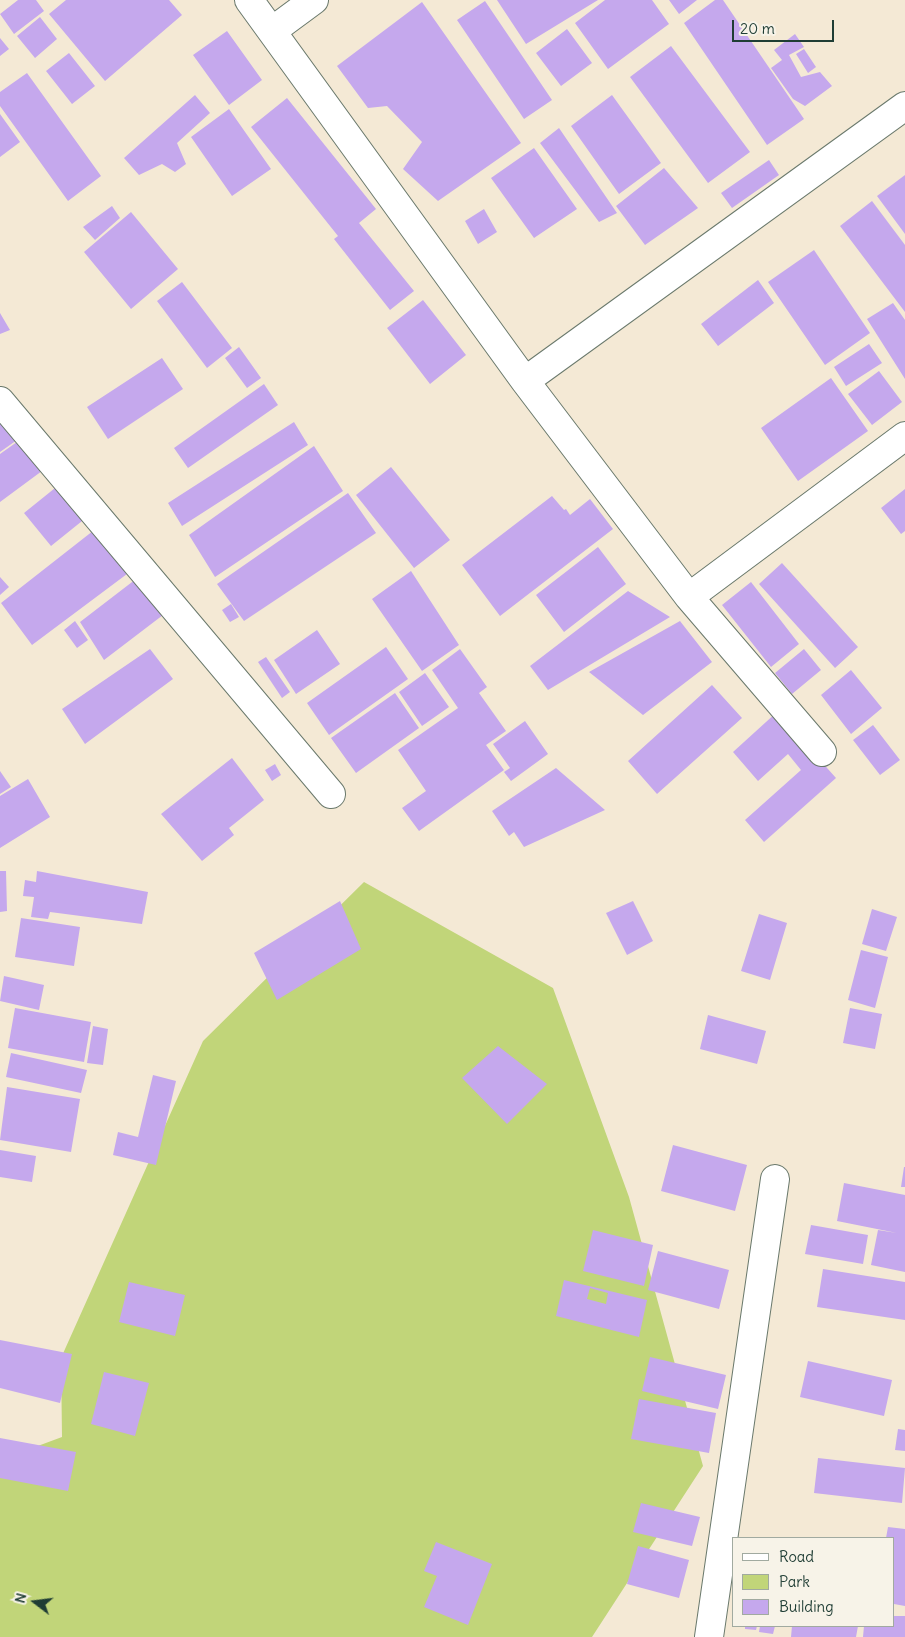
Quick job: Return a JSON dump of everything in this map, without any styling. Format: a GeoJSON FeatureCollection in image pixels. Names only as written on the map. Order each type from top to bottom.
{"type":"FeatureCollection","features":[{"type":"Feature","properties":{"kind":"street"},"geometry":{"type":"LineString","coordinates":[[249,0],[525,381],[688,597],[822,752]]}},
{"type":"Feature","properties":{"kind":"street"},"geometry":{"type":"LineString","coordinates":[[272,31],[314,0]]}},
{"type":"Feature","properties":{"kind":"street"},"geometry":{"type":"LineString","coordinates":[[525,381],[905,106]]}},
{"type":"Feature","properties":{"kind":"street"},"geometry":{"type":"LineString","coordinates":[[0,401],[331,794]]}},
{"type":"Feature","properties":{"kind":"street"},"geometry":{"type":"LineString","coordinates":[[688,597],[905,436]]}},
{"type":"Feature","properties":{"kind":"street"},"geometry":{"type":"LineString","coordinates":[[709,1637],[775,1179]]}},
{"type":"Feature","properties":{"kind":"green space"},"geometry":{"type":"Polygon","coordinates":[[[364,882],[553,988],[629,1197],[703,1466],[592,1637],[0,1637],[0,1460],[62,1437],[61,1358],[203,1041],[364,882]]]}},
{"type":"Feature","properties":{"kind":"building"},"geometry":{"type":"Polygon","coordinates":[[[18,0],[36,0],[44,11],[14,34],[0,14],[18,0]]]}},
{"type":"Feature","properties":{"kind":"building"},"geometry":{"type":"Polygon","coordinates":[[[66,0],[169,0],[182,15],[105,81],[49,14],[66,0]]]}},
{"type":"Feature","properties":{"kind":"building"},"geometry":{"type":"Polygon","coordinates":[[[497,0],[598,0],[526,44],[497,0]]]}},
{"type":"Feature","properties":{"kind":"building"},"geometry":{"type":"Polygon","coordinates":[[[605,0],[652,0],[669,24],[608,69],[575,23],[605,0]]]}},
{"type":"Feature","properties":{"kind":"building"},"geometry":{"type":"Polygon","coordinates":[[[669,0],[697,0],[679,14],[669,0]]]}},
{"type":"Feature","properties":{"kind":"building"},"geometry":{"type":"Polygon","coordinates":[[[715,0],[723,0],[804,119],[767,145],[684,23],[715,0]]]}},
{"type":"Feature","properties":{"kind":"building"},"geometry":{"type":"Polygon","coordinates":[[[485,1],[552,100],[524,119],[457,20],[485,1]]]}},
{"type":"Feature","properties":{"kind":"building"},"geometry":{"type":"Polygon","coordinates":[[[422,2],[521,143],[438,201],[403,169],[422,142],[387,106],[368,108],[337,66],[422,2]]]}},
{"type":"Feature","properties":{"kind":"building"},"geometry":{"type":"Polygon","coordinates":[[[40,17],[57,39],[35,58],[17,36],[40,17]]]}},
{"type":"Feature","properties":{"kind":"building"},"geometry":{"type":"Polygon","coordinates":[[[567,29],[592,63],[561,86],[536,53],[567,29]]]}},
{"type":"Feature","properties":{"kind":"building"},"geometry":{"type":"Polygon","coordinates":[[[227,31],[262,80],[229,105],[193,55],[227,31]]]}},
{"type":"Feature","properties":{"kind":"building"},"geometry":{"type":"Polygon","coordinates":[[[795,34],[804,47],[789,55],[801,77],[820,72],[832,86],[805,106],[793,99],[771,68],[782,60],[774,50],[795,34]]]}},
{"type":"Feature","properties":{"kind":"building"},"geometry":{"type":"Polygon","coordinates":[[[0,38],[9,49],[0,56],[0,38]]]}},
{"type":"Feature","properties":{"kind":"building"},"geometry":{"type":"Polygon","coordinates":[[[671,46],[750,152],[708,183],[630,77],[671,46]]]}},
{"type":"Feature","properties":{"kind":"building"},"geometry":{"type":"Polygon","coordinates":[[[804,49],[816,67],[808,73],[796,54],[804,49]]]}},
{"type":"Feature","properties":{"kind":"building"},"geometry":{"type":"Polygon","coordinates":[[[69,53],[95,86],[72,104],[46,71],[69,53]]]}},
{"type":"Feature","properties":{"kind":"building"},"geometry":{"type":"Polygon","coordinates":[[[27,73],[101,176],[68,201],[0,106],[0,92],[27,73]]]}},
{"type":"Feature","properties":{"kind":"building"},"geometry":{"type":"Polygon","coordinates":[[[195,95],[210,113],[177,143],[186,164],[175,172],[162,164],[139,175],[124,158],[195,95]]]}},
{"type":"Feature","properties":{"kind":"building"},"geometry":{"type":"Polygon","coordinates":[[[612,95],[661,163],[619,194],[571,126],[612,95]]]}},
{"type":"Feature","properties":{"kind":"building"},"geometry":{"type":"Polygon","coordinates":[[[287,98],[376,209],[359,223],[414,291],[390,310],[334,239],[338,236],[251,127],[287,98]]]}},
{"type":"Feature","properties":{"kind":"building"},"geometry":{"type":"Polygon","coordinates":[[[229,109],[271,169],[232,196],[191,137],[229,109]]]}},
{"type":"Feature","properties":{"kind":"building"},"geometry":{"type":"Polygon","coordinates":[[[0,114],[20,142],[0,157],[0,114]]]}},
{"type":"Feature","properties":{"kind":"building"},"geometry":{"type":"Polygon","coordinates":[[[559,128],[617,213],[599,222],[540,143],[559,128]]]}},
{"type":"Feature","properties":{"kind":"building"},"geometry":{"type":"Polygon","coordinates":[[[534,148],[577,209],[534,238],[491,178],[534,148]]]}},
{"type":"Feature","properties":{"kind":"building"},"geometry":{"type":"Polygon","coordinates":[[[769,160],[779,175],[732,208],[721,193],[769,160]]]}},
{"type":"Feature","properties":{"kind":"building"},"geometry":{"type":"Polygon","coordinates":[[[664,168],[698,208],[645,245],[616,206],[664,168]]]}},
{"type":"Feature","properties":{"kind":"building"},"geometry":{"type":"Polygon","coordinates":[[[905,175],[905,234],[877,196],[905,175]]]}},
{"type":"Feature","properties":{"kind":"building"},"geometry":{"type":"Polygon","coordinates":[[[872,201],[905,245],[905,312],[840,226],[872,201]]]}},
{"type":"Feature","properties":{"kind":"building"},"geometry":{"type":"Polygon","coordinates":[[[112,206],[120,218],[95,240],[83,227],[112,206]]]}},
{"type":"Feature","properties":{"kind":"building"},"geometry":{"type":"Polygon","coordinates":[[[484,209],[497,232],[478,244],[465,221],[484,209]]]}},
{"type":"Feature","properties":{"kind":"building"},"geometry":{"type":"Polygon","coordinates":[[[131,212],[178,269],[131,309],[84,252],[131,212]]]}},
{"type":"Feature","properties":{"kind":"building"},"geometry":{"type":"Polygon","coordinates":[[[814,250],[870,333],[825,365],[768,282],[814,250]]]}},
{"type":"Feature","properties":{"kind":"building"},"geometry":{"type":"Polygon","coordinates":[[[758,280],[774,303],[718,346],[701,324],[758,280]]]}},
{"type":"Feature","properties":{"kind":"building"},"geometry":{"type":"Polygon","coordinates":[[[182,282],[232,348],[207,368],[157,301],[182,282]]]}},
{"type":"Feature","properties":{"kind":"building"},"geometry":{"type":"Polygon","coordinates":[[[423,300],[466,355],[430,384],[387,328],[423,300]]]}},
{"type":"Feature","properties":{"kind":"building"},"geometry":{"type":"Polygon","coordinates":[[[893,303],[905,320],[905,379],[867,319],[893,303]]]}},
{"type":"Feature","properties":{"kind":"building"},"geometry":{"type":"Polygon","coordinates":[[[0,313],[10,330],[0,334],[0,313]]]}},
{"type":"Feature","properties":{"kind":"building"},"geometry":{"type":"Polygon","coordinates":[[[869,344],[882,363],[846,386],[834,367],[869,344]]]}},
{"type":"Feature","properties":{"kind":"building"},"geometry":{"type":"Polygon","coordinates":[[[239,347],[261,378],[247,388],[225,358],[239,347]]]}},
{"type":"Feature","properties":{"kind":"building"},"geometry":{"type":"Polygon","coordinates":[[[162,358],[183,389],[108,439],[87,407],[162,358]]]}},
{"type":"Feature","properties":{"kind":"building"},"geometry":{"type":"Polygon","coordinates":[[[879,371],[902,402],[872,425],[848,394],[879,371]]]}},
{"type":"Feature","properties":{"kind":"building"},"geometry":{"type":"Polygon","coordinates":[[[831,378],[868,431],[798,481],[761,428],[831,378]]]}},
{"type":"Feature","properties":{"kind":"building"},"geometry":{"type":"Polygon","coordinates":[[[264,384],[278,405],[188,468],[174,448],[264,384]]]}},
{"type":"Feature","properties":{"kind":"building"},"geometry":{"type":"Polygon","coordinates":[[[0,417],[17,440],[0,452],[0,417]]]}},
{"type":"Feature","properties":{"kind":"building"},"geometry":{"type":"Polygon","coordinates":[[[294,422],[308,445],[182,526],[168,503],[294,422]]]}},
{"type":"Feature","properties":{"kind":"building"},"geometry":{"type":"Polygon","coordinates":[[[24,437],[46,468],[0,502],[0,454],[24,437]]]}},
{"type":"Feature","properties":{"kind":"building"},"geometry":{"type":"Polygon","coordinates":[[[314,446],[343,491],[215,577],[189,535],[314,446]]]}},
{"type":"Feature","properties":{"kind":"building"},"geometry":{"type":"Polygon","coordinates":[[[391,467],[450,540],[414,568],[356,495],[391,467]]]}},
{"type":"Feature","properties":{"kind":"building"},"geometry":{"type":"Polygon","coordinates":[[[65,480],[92,513],[51,546],[24,513],[65,480]]]}},
{"type":"Feature","properties":{"kind":"building"},"geometry":{"type":"Polygon","coordinates":[[[905,489],[905,531],[901,534],[881,508],[905,489]]]}},
{"type":"Feature","properties":{"kind":"building"},"geometry":{"type":"Polygon","coordinates":[[[348,493],[376,533],[244,621],[217,584],[348,493]]]}},
{"type":"Feature","properties":{"kind":"building"},"geometry":{"type":"Polygon","coordinates":[[[552,496],[570,515],[590,499],[613,529],[500,616],[462,565],[552,496]]]}},
{"type":"Feature","properties":{"kind":"building"},"geometry":{"type":"Polygon","coordinates":[[[98,527],[131,571],[32,645],[1,603],[98,527]]]}},
{"type":"Feature","properties":{"kind":"building"},"geometry":{"type":"Polygon","coordinates":[[[598,547],[626,584],[564,632],[536,595],[598,547]]]}},
{"type":"Feature","properties":{"kind":"building"},"geometry":{"type":"Polygon","coordinates":[[[782,563],[858,647],[835,668],[759,584],[782,563]]]}},
{"type":"Feature","properties":{"kind":"building"},"geometry":{"type":"Polygon","coordinates":[[[411,571],[459,645],[422,671],[372,599],[411,571]]]}},
{"type":"Feature","properties":{"kind":"building"},"geometry":{"type":"Polygon","coordinates":[[[0,577],[9,587],[0,595],[0,577]]]}},
{"type":"Feature","properties":{"kind":"building"},"geometry":{"type":"Polygon","coordinates":[[[136,579],[163,615],[104,660],[80,622],[136,579]]]}},
{"type":"Feature","properties":{"kind":"building"},"geometry":{"type":"Polygon","coordinates":[[[751,582],[799,644],[771,667],[722,605],[751,582]]]}},
{"type":"Feature","properties":{"kind":"building"},"geometry":{"type":"Polygon","coordinates":[[[628,591],[670,617],[548,690],[530,666],[628,591]]]}},
{"type":"Feature","properties":{"kind":"building"},"geometry":{"type":"Polygon","coordinates":[[[231,604],[239,617],[230,622],[222,610],[231,604]]]}},
{"type":"Feature","properties":{"kind":"building"},"geometry":{"type":"Polygon","coordinates":[[[75,621],[88,640],[77,648],[64,630],[75,621]]]}},
{"type":"Feature","properties":{"kind":"building"},"geometry":{"type":"Polygon","coordinates":[[[680,621],[712,662],[643,715],[589,672],[680,621]]]}},
{"type":"Feature","properties":{"kind":"building"},"geometry":{"type":"Polygon","coordinates":[[[317,630],[340,664],[296,694],[274,660],[317,630]]]}},
{"type":"Feature","properties":{"kind":"building"},"geometry":{"type":"Polygon","coordinates":[[[386,647],[408,679],[329,735],[307,703],[386,647]]]}},
{"type":"Feature","properties":{"kind":"building"},"geometry":{"type":"Polygon","coordinates":[[[150,649],[173,679],[85,744],[62,709],[150,649]]]}},
{"type":"Feature","properties":{"kind":"building"},"geometry":{"type":"Polygon","coordinates":[[[460,649],[487,687],[479,693],[506,731],[486,745],[504,770],[419,831],[402,808],[426,791],[398,750],[458,708],[432,670],[460,649]]]}},
{"type":"Feature","properties":{"kind":"building"},"geometry":{"type":"Polygon","coordinates":[[[804,649],[821,670],[792,694],[775,673],[804,649]]]}},
{"type":"Feature","properties":{"kind":"building"},"geometry":{"type":"Polygon","coordinates":[[[266,657],[290,692],[282,698],[258,662],[266,657]]]}},
{"type":"Feature","properties":{"kind":"building"},"geometry":{"type":"Polygon","coordinates":[[[851,670],[882,708],[851,734],[821,695],[851,670]]]}},
{"type":"Feature","properties":{"kind":"building"},"geometry":{"type":"Polygon","coordinates":[[[425,673],[449,707],[422,726],[399,692],[425,673]]]}},
{"type":"Feature","properties":{"kind":"building"},"geometry":{"type":"Polygon","coordinates":[[[712,685],[742,718],[657,794],[628,761],[712,685]]]}},
{"type":"Feature","properties":{"kind":"building"},"geometry":{"type":"Polygon","coordinates":[[[395,693],[419,728],[356,773],[331,738],[395,693]]]}},
{"type":"Feature","properties":{"kind":"building"},"geometry":{"type":"Polygon","coordinates":[[[777,712],[836,778],[764,842],[745,820],[801,770],[788,754],[758,781],[733,752],[777,712]]]}},
{"type":"Feature","properties":{"kind":"building"},"geometry":{"type":"Polygon","coordinates":[[[525,721],[548,754],[511,781],[504,772],[510,768],[493,744],[525,721]]]}},
{"type":"Feature","properties":{"kind":"building"},"geometry":{"type":"Polygon","coordinates":[[[873,725],[900,760],[880,775],[853,740],[873,725]]]}},
{"type":"Feature","properties":{"kind":"building"},"geometry":{"type":"Polygon","coordinates":[[[232,758],[264,800],[229,828],[234,835],[202,861],[161,814],[232,758]]]}},
{"type":"Feature","properties":{"kind":"building"},"geometry":{"type":"Polygon","coordinates":[[[275,764],[281,775],[272,781],[265,770],[275,764]]]}},
{"type":"Feature","properties":{"kind":"building"},"geometry":{"type":"Polygon","coordinates":[[[556,768],[605,810],[524,847],[514,832],[509,836],[492,811],[556,768]]]}},
{"type":"Feature","properties":{"kind":"building"},"geometry":{"type":"Polygon","coordinates":[[[0,771],[11,787],[0,794],[0,771]]]}},
{"type":"Feature","properties":{"kind":"building"},"geometry":{"type":"Polygon","coordinates":[[[28,779],[50,817],[0,848],[0,796],[28,779]]]}},
{"type":"Feature","properties":{"kind":"building"},"geometry":{"type":"Polygon","coordinates":[[[0,871],[6,871],[7,911],[0,912],[0,871]]]}},
{"type":"Feature","properties":{"kind":"building"},"geometry":{"type":"Polygon","coordinates":[[[37,871],[148,892],[142,924],[50,912],[48,919],[31,917],[34,897],[23,896],[25,880],[36,882],[37,871]]]}},
{"type":"Feature","properties":{"kind":"building"},"geometry":{"type":"Polygon","coordinates":[[[340,901],[361,949],[277,1000],[254,953],[340,901]]]}},
{"type":"Feature","properties":{"kind":"building"},"geometry":{"type":"Polygon","coordinates":[[[633,901],[653,941],[627,955],[606,913],[633,901]]]}},
{"type":"Feature","properties":{"kind":"building"},"geometry":{"type":"Polygon","coordinates":[[[872,909],[897,917],[886,951],[862,944],[872,909]]]}},
{"type":"Feature","properties":{"kind":"building"},"geometry":{"type":"Polygon","coordinates":[[[759,914],[787,923],[770,980],[741,971],[759,914]]]}},
{"type":"Feature","properties":{"kind":"building"},"geometry":{"type":"Polygon","coordinates":[[[21,918],[80,927],[74,966],[15,957],[21,918]]]}},
{"type":"Feature","properties":{"kind":"building"},"geometry":{"type":"Polygon","coordinates":[[[861,950],[888,957],[875,1008],[848,1000],[861,950]]]}},
{"type":"Feature","properties":{"kind":"building"},"geometry":{"type":"Polygon","coordinates":[[[4,976],[44,985],[39,1010],[0,1001],[4,976]]]}},
{"type":"Feature","properties":{"kind":"building"},"geometry":{"type":"Polygon","coordinates":[[[15,1008],[91,1022],[84,1062],[8,1048],[15,1008]]]}},
{"type":"Feature","properties":{"kind":"building"},"geometry":{"type":"Polygon","coordinates":[[[850,1008],[882,1014],[875,1049],[843,1043],[850,1008]]]}},
{"type":"Feature","properties":{"kind":"building"},"geometry":{"type":"Polygon","coordinates":[[[708,1015],[766,1031],[757,1064],[700,1049],[708,1015]]]}},
{"type":"Feature","properties":{"kind":"building"},"geometry":{"type":"Polygon","coordinates":[[[93,1026],[108,1029],[103,1065],[87,1063],[93,1026]]]}},
{"type":"Feature","properties":{"kind":"building"},"geometry":{"type":"Polygon","coordinates":[[[498,1046],[547,1084],[507,1124],[462,1078],[498,1046]]]}},
{"type":"Feature","properties":{"kind":"building"},"geometry":{"type":"Polygon","coordinates":[[[11,1053],[87,1070],[81,1093],[6,1077],[11,1053]]]}},
{"type":"Feature","properties":{"kind":"building"},"geometry":{"type":"Polygon","coordinates":[[[153,1075],[176,1081],[156,1165],[113,1155],[118,1132],[138,1137],[153,1075]]]}},
{"type":"Feature","properties":{"kind":"building"},"geometry":{"type":"Polygon","coordinates":[[[7,1087],[80,1099],[71,1152],[0,1140],[7,1087]]]}},
{"type":"Feature","properties":{"kind":"building"},"geometry":{"type":"Polygon","coordinates":[[[673,1145],[747,1165],[735,1211],[661,1191],[673,1145]]]}},
{"type":"Feature","properties":{"kind":"building"},"geometry":{"type":"Polygon","coordinates":[[[0,1150],[36,1156],[32,1182],[0,1177],[0,1150]]]}},
{"type":"Feature","properties":{"kind":"building"},"geometry":{"type":"Polygon","coordinates":[[[904,1167],[905,1187],[901,1187],[904,1167]]]}},
{"type":"Feature","properties":{"kind":"building"},"geometry":{"type":"Polygon","coordinates":[[[844,1183],[905,1195],[905,1272],[871,1265],[878,1230],[897,1233],[837,1221],[844,1183]]]}},
{"type":"Feature","properties":{"kind":"building"},"geometry":{"type":"Polygon","coordinates":[[[811,1225],[868,1235],[863,1264],[805,1254],[811,1225]]]}},
{"type":"Feature","properties":{"kind":"building"},"geometry":{"type":"Polygon","coordinates":[[[593,1230],[653,1245],[644,1286],[583,1271],[593,1230]]]}},
{"type":"Feature","properties":{"kind":"building"},"geometry":{"type":"Polygon","coordinates":[[[658,1251],[729,1270],[719,1309],[648,1290],[658,1251]]]}},
{"type":"Feature","properties":{"kind":"building"},"geometry":{"type":"Polygon","coordinates":[[[823,1269],[905,1282],[905,1320],[817,1307],[823,1269]]]}},
{"type":"Feature","properties":{"kind":"building"},"geometry":{"type":"Polygon","coordinates":[[[564,1280],[647,1300],[639,1337],[556,1316],[564,1280]],[[590,1288],[587,1299],[606,1304],[608,1293],[590,1288]]]}},
{"type":"Feature","properties":{"kind":"building"},"geometry":{"type":"Polygon","coordinates":[[[129,1282],[185,1295],[175,1336],[119,1322],[129,1282]]]}},
{"type":"Feature","properties":{"kind":"building"},"geometry":{"type":"Polygon","coordinates":[[[0,1340],[72,1354],[60,1403],[0,1388],[0,1340]]]}},
{"type":"Feature","properties":{"kind":"building"},"geometry":{"type":"Polygon","coordinates":[[[650,1357],[726,1375],[718,1409],[642,1391],[650,1357]]]}},
{"type":"Feature","properties":{"kind":"building"},"geometry":{"type":"Polygon","coordinates":[[[808,1361],[892,1380],[884,1416],[800,1397],[808,1361]]]}},
{"type":"Feature","properties":{"kind":"building"},"geometry":{"type":"Polygon","coordinates":[[[104,1372],[149,1383],[135,1436],[91,1424],[104,1372]]]}},
{"type":"Feature","properties":{"kind":"building"},"geometry":{"type":"Polygon","coordinates":[[[639,1399],[716,1413],[709,1453],[631,1439],[639,1399]]]}},
{"type":"Feature","properties":{"kind":"building"},"geometry":{"type":"Polygon","coordinates":[[[898,1429],[905,1430],[905,1451],[895,1450],[898,1429]]]}},
{"type":"Feature","properties":{"kind":"building"},"geometry":{"type":"Polygon","coordinates":[[[0,1438],[76,1452],[68,1491],[0,1478],[0,1438]]]}},
{"type":"Feature","properties":{"kind":"building"},"geometry":{"type":"Polygon","coordinates":[[[818,1458],[905,1468],[902,1503],[814,1493],[818,1458]]]}},
{"type":"Feature","properties":{"kind":"building"},"geometry":{"type":"Polygon","coordinates":[[[641,1503],[700,1517],[692,1546],[633,1532],[641,1503]]]}},
{"type":"Feature","properties":{"kind":"building"},"geometry":{"type":"Polygon","coordinates":[[[888,1527],[905,1529],[905,1606],[895,1604],[895,1537],[886,1537],[888,1527]]]}},
{"type":"Feature","properties":{"kind":"building"},"geometry":{"type":"Polygon","coordinates":[[[436,1542],[492,1564],[468,1625],[424,1607],[437,1576],[424,1571],[436,1542]]]}},
{"type":"Feature","properties":{"kind":"building"},"geometry":{"type":"Polygon","coordinates":[[[638,1546],[689,1560],[679,1598],[627,1584],[638,1546]]]}},
{"type":"Feature","properties":{"kind":"building"},"geometry":{"type":"Polygon","coordinates":[[[895,1616],[905,1616],[905,1637],[863,1637],[864,1627],[895,1627],[895,1616]]]}},
{"type":"Feature","properties":{"kind":"building"},"geometry":{"type":"Polygon","coordinates":[[[745,1627],[757,1627],[756,1630],[745,1629],[745,1627]]]}},
{"type":"Feature","properties":{"kind":"building"},"geometry":{"type":"Polygon","coordinates":[[[760,1627],[775,1627],[773,1634],[759,1632],[760,1627]]]}},
{"type":"Feature","properties":{"kind":"building"},"geometry":{"type":"Polygon","coordinates":[[[792,1627],[858,1627],[856,1637],[791,1637],[792,1627]]]}}]}
